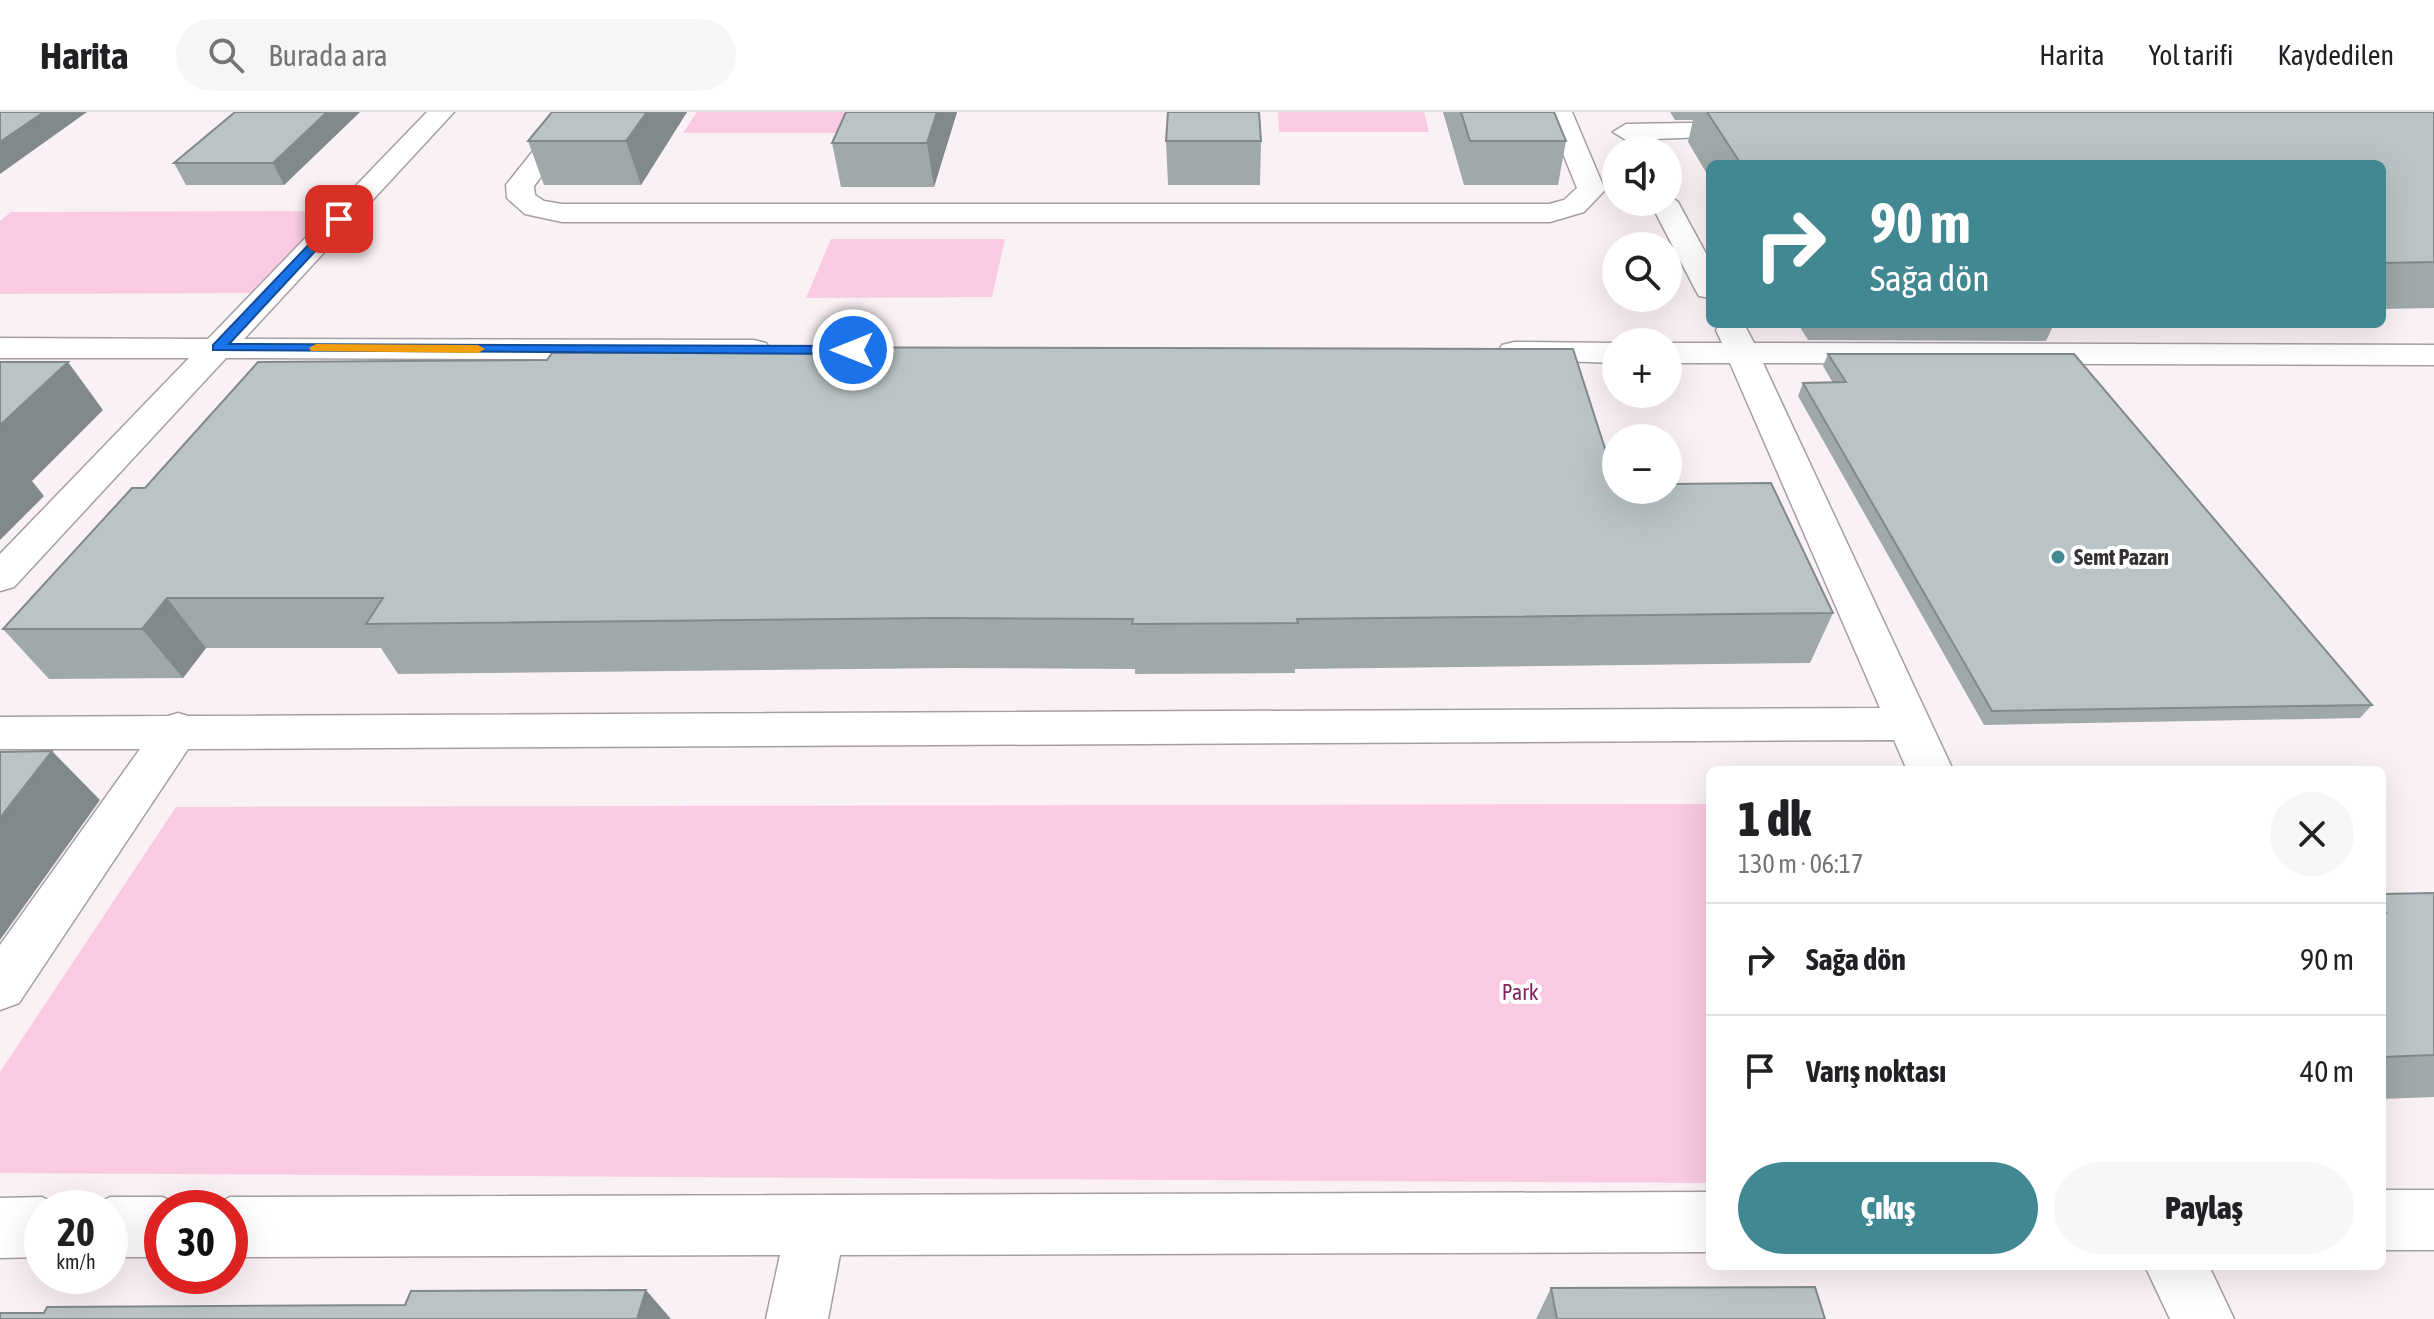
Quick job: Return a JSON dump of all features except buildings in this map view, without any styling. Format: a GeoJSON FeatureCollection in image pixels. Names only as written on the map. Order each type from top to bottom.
{"type":"FeatureCollection","features":[{"type":"Feature","properties":{"kind":"street"},"geometry":{"type":"LineString","coordinates":[[0,578],[441,112]]}},
{"type":"Feature","properties":{"kind":"street"},"geometry":{"type":"LineString","coordinates":[[577,112],[520,185],[521,198],[535,208],[577,213],[1550,213],[1574,206],[1591,190],[1559,112]]}},
{"type":"Feature","properties":{"kind":"street"},"geometry":{"type":"LineString","coordinates":[[1626,131],[1785,130]]}},
{"type":"Feature","properties":{"kind":"street"},"geometry":{"type":"LineString","coordinates":[[1671,216],[1706,281]]}},
{"type":"Feature","properties":{"kind":"street"},"geometry":{"type":"LineString","coordinates":[[1682,350],[1737,339],[2434,355]]}},
{"type":"Feature","properties":{"kind":"street"},"geometry":{"type":"LineString","coordinates":[[1737,339],[1928,766]]}},
{"type":"Feature","properties":{"kind":"street"},"geometry":{"type":"LineString","coordinates":[[0,348],[790,350]]}},
{"type":"Feature","properties":{"kind":"street"},"geometry":{"type":"LineString","coordinates":[[1489,352],[1602,353]]}},
{"type":"Feature","properties":{"kind":"street"},"geometry":{"type":"LineString","coordinates":[[0,733],[178,729],[1907,724]]}},
{"type":"Feature","properties":{"kind":"street"},"geometry":{"type":"LineString","coordinates":[[0,987],[178,729]]}},
{"type":"Feature","properties":{"kind":"street"},"geometry":{"type":"LineString","coordinates":[[2386,1220],[2434,1220]]}},
{"type":"Feature","properties":{"kind":"street"},"geometry":{"type":"LineString","coordinates":[[248,1227],[1706,1222]]}},
{"type":"Feature","properties":{"kind":"street"},"geometry":{"type":"LineString","coordinates":[[797,1319],[816,1225]]}},
{"type":"Feature","properties":{"kind":"street"},"geometry":{"type":"LineString","coordinates":[[0,1228],[24,1227]]}},
{"type":"Feature","properties":{"kind":"street"},"geometry":{"type":"LineString","coordinates":[[2178,1270],[2203,1319]]}},
{"type":"Feature","properties":{"kind":"green space"},"geometry":{"type":"Polygon","coordinates":[[[697,112],[863,112],[854,133],[683,133],[697,112]]]}},
{"type":"Feature","properties":{"kind":"green space"},"geometry":{"type":"Polygon","coordinates":[[[1278,112],[1424,112],[1429,132],[1279,132],[1278,112]]]}},
{"type":"Feature","properties":{"kind":"green space"},"geometry":{"type":"Polygon","coordinates":[[[342,211],[263,293],[0,294],[0,221],[11,212],[342,211]]]}},
{"type":"Feature","properties":{"kind":"green space"},"geometry":{"type":"Polygon","coordinates":[[[831,239],[1005,239],[992,297],[806,298],[831,239]]]}},
{"type":"Feature","properties":{"kind":"green space","name":"Park"},"geometry":{"type":"Polygon","coordinates":[[[1706,804],[1706,1183],[0,1173],[0,1072],[176,807],[1706,804]]]}},
{"type":"Feature","properties":{"kind":"slow traffic"},"geometry":{"type":"LineString","coordinates":[[316,348],[478,349]]}},
{"type":"Feature","properties":{"kind":"place","name":"Semt Pazarı"},"geometry":{"type":"Point","coordinates":[2058,557]}},
{"type":"Feature","properties":{"kind":"route"},"geometry":{"type":"LineString","coordinates":[[339,219],[218,348],[853,350]]}}]}
